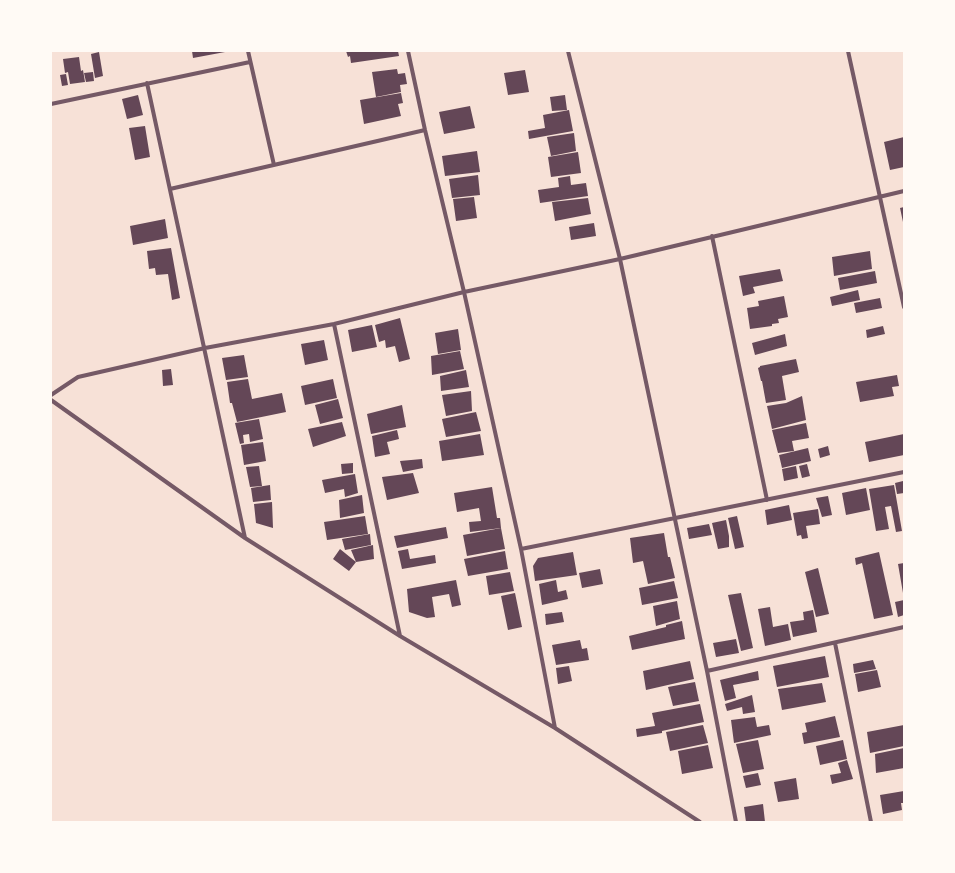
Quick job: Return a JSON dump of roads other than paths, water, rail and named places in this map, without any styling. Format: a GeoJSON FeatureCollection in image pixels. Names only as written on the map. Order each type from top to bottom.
{"type":"FeatureCollection","features":[{"type":"Feature","properties":{"kind":"street"},"geometry":{"type":"LineString","coordinates":[[248,51],[274,165]]}},
{"type":"Feature","properties":{"kind":"street"},"geometry":{"type":"LineString","coordinates":[[408,51],[425,130],[464,292],[521,549],[555,728]]}},
{"type":"Feature","properties":{"kind":"street"},"geometry":{"type":"LineString","coordinates":[[568,51],[620,258],[707,671],[736,822]]}},
{"type":"Feature","properties":{"kind":"street"},"geometry":{"type":"LineString","coordinates":[[848,51],[904,307]]}},
{"type":"Feature","properties":{"kind":"street"},"geometry":{"type":"LineString","coordinates":[[51,104],[250,62]]}},
{"type":"Feature","properties":{"kind":"street"},"geometry":{"type":"LineString","coordinates":[[148,83],[245,538]]}},
{"type":"Feature","properties":{"kind":"street"},"geometry":{"type":"LineString","coordinates":[[170,189],[425,130]]}},
{"type":"Feature","properties":{"kind":"street"},"geometry":{"type":"LineString","coordinates":[[51,395],[78,377],[205,348],[334,324],[464,292],[620,258],[904,191]]}},
{"type":"Feature","properties":{"kind":"street"},"geometry":{"type":"LineString","coordinates":[[712,236],[767,500]]}},
{"type":"Feature","properties":{"kind":"street"},"geometry":{"type":"LineString","coordinates":[[334,324],[400,636]]}},
{"type":"Feature","properties":{"kind":"street"},"geometry":{"type":"LineString","coordinates":[[51,400],[245,538],[400,636],[555,728],[700,822]]}},
{"type":"Feature","properties":{"kind":"street"},"geometry":{"type":"LineString","coordinates":[[521,549],[904,472]]}},
{"type":"Feature","properties":{"kind":"street"},"geometry":{"type":"LineString","coordinates":[[707,671],[904,627]]}},
{"type":"Feature","properties":{"kind":"street"},"geometry":{"type":"LineString","coordinates":[[835,643],[871,822]]}}]}
